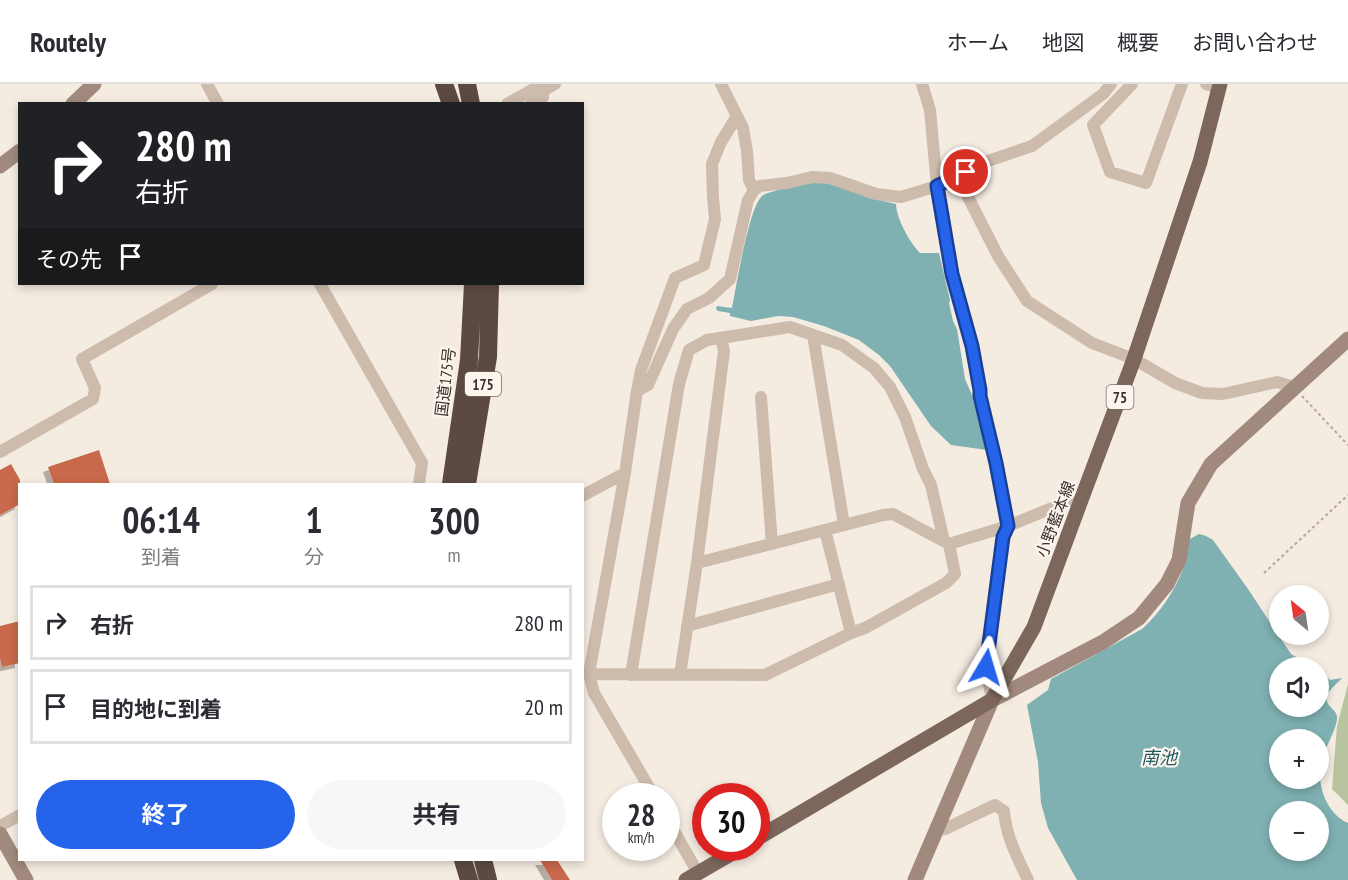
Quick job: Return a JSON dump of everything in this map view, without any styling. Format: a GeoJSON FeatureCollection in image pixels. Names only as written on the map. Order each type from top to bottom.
{"type":"FeatureCollection","features":[{"type":"Feature","properties":{"kind":"highway"},"geometry":{"type":"LineString","coordinates":[[444,84],[450,102]]}},
{"type":"Feature","properties":{"kind":"highway"},"geometry":{"type":"LineString","coordinates":[[467,84],[471,102]]}},
{"type":"Feature","properties":{"kind":"highway","name":"国道175号"},"geometry":{"type":"LineString","coordinates":[[452,483],[469,360],[473,285]]}},
{"type":"Feature","properties":{"kind":"highway","name":"175"},"geometry":{"type":"LineString","coordinates":[[467,483],[488,357],[490,285]]}},
{"type":"Feature","properties":{"kind":"highway"},"geometry":{"type":"LineString","coordinates":[[463,861],[469,880]]}},
{"type":"Feature","properties":{"kind":"highway"},"geometry":{"type":"LineString","coordinates":[[483,861],[488,880]]}},
{"type":"Feature","properties":{"kind":"main road","name":"小野藍本線"},"geometry":{"type":"LineString","coordinates":[[770,831],[992,700],[1034,627],[1134,359],[1200,162],[1215,85]]}},
{"type":"Feature","properties":{"kind":"main road"},"geometry":{"type":"LineString","coordinates":[[692,876],[718,861]]}},
{"type":"Feature","properties":{"kind":"street"},"geometry":{"type":"LineString","coordinates":[[75,102],[94,84]]}},
{"type":"Feature","properties":{"kind":"street"},"geometry":{"type":"LineString","coordinates":[[207,84],[217,102]]}},
{"type":"Feature","properties":{"kind":"street"},"geometry":{"type":"LineString","coordinates":[[524,102],[555,84]]}},
{"type":"Feature","properties":{"kind":"street"},"geometry":{"type":"LineString","coordinates":[[721,84],[743,128],[749,180],[754,190]]}},
{"type":"Feature","properties":{"kind":"street"},"geometry":{"type":"LineString","coordinates":[[915,880],[992,700],[986,667],[1003,537],[1008,526],[980,396],[972,346],[952,274],[930,110],[922,84]]}},
{"type":"Feature","properties":{"kind":"street"},"geometry":{"type":"LineString","coordinates":[[637,390],[648,385],[673,329],[687,309],[709,298],[730,279],[748,200],[754,190],[760,186],[812,177],[830,178],[876,194],[901,197],[941,184],[988,161],[1032,146],[1102,94],[1111,84]]}},
{"type":"Feature","properties":{"kind":"street"},"geometry":{"type":"LineString","coordinates":[[1132,84],[1093,125],[1110,172],[1146,183],[1182,84]]}},
{"type":"Feature","properties":{"kind":"street"},"geometry":{"type":"LineString","coordinates":[[511,102],[539,86],[543,91],[543,97],[534,102]]}},
{"type":"Feature","properties":{"kind":"street"},"geometry":{"type":"LineString","coordinates":[[646,783],[594,693],[589,674],[641,370],[675,278],[704,265],[715,219],[712,164],[721,142],[737,116]]}},
{"type":"Feature","properties":{"kind":"street"},"geometry":{"type":"LineString","coordinates":[[0,166],[18,152]]}},
{"type":"Feature","properties":{"kind":"street"},"geometry":{"type":"LineString","coordinates":[[941,184],[965,191],[998,256],[1027,301],[1092,343],[1134,359],[1175,383],[1202,393],[1223,394],[1277,382],[1295,387]]}},
{"type":"Feature","properties":{"kind":"street"},"geometry":{"type":"LineString","coordinates":[[0,452],[93,399],[95,388],[82,359],[210,285]]}},
{"type":"Feature","properties":{"kind":"street"},"geometry":{"type":"LineString","coordinates":[[321,285],[422,464],[419,483]]}},
{"type":"Feature","properties":{"kind":"street"},"geometry":{"type":"LineString","coordinates":[[589,674],[631,675],[765,675],[865,628],[946,583],[955,574],[932,485],[905,417],[890,387],[874,368],[842,345],[790,327],[707,340],[689,350],[679,384],[631,675]]}},
{"type":"Feature","properties":{"kind":"street"},"geometry":{"type":"LineString","coordinates":[[813,335],[844,525]]}},
{"type":"Feature","properties":{"kind":"street"},"geometry":{"type":"LineString","coordinates":[[680,675],[724,351],[721,338]]}},
{"type":"Feature","properties":{"kind":"street"},"geometry":{"type":"LineString","coordinates":[[992,700],[1103,642],[1139,618],[1167,584],[1179,560],[1188,503],[1211,464],[1348,339]]}},
{"type":"Feature","properties":{"kind":"street"},"geometry":{"type":"LineString","coordinates":[[761,397],[772,544]]}},
{"type":"Feature","properties":{"kind":"street"},"geometry":{"type":"LineString","coordinates":[[584,495],[625,473]]}},
{"type":"Feature","properties":{"kind":"street"},"geometry":{"type":"LineString","coordinates":[[697,563],[893,514],[947,543],[1008,526],[1069,501],[1080,503]]}},
{"type":"Feature","properties":{"kind":"street"},"geometry":{"type":"LineString","coordinates":[[825,530],[851,633]]}},
{"type":"Feature","properties":{"kind":"street"},"geometry":{"type":"LineString","coordinates":[[687,626],[839,584]]}},
{"type":"Feature","properties":{"kind":"street"},"geometry":{"type":"LineString","coordinates":[[938,826],[945,829],[996,805],[1004,811],[1010,843],[1028,880]]}},
{"type":"Feature","properties":{"kind":"street"},"geometry":{"type":"LineString","coordinates":[[0,826],[18,816]]}},
{"type":"Feature","properties":{"kind":"street"},"geometry":{"type":"LineString","coordinates":[[0,834],[26,880]]}},
{"type":"Feature","properties":{"kind":"street"},"geometry":{"type":"LineString","coordinates":[[680,849],[692,876]]}},
{"type":"Feature","properties":{"kind":"path"},"geometry":{"type":"LineString","coordinates":[[1295,387],[1348,445]]}},
{"type":"Feature","properties":{"kind":"path"},"geometry":{"type":"LineString","coordinates":[[1264,573],[1348,495]]}},
{"type":"Feature","properties":{"kind":"green space"},"geometry":{"type":"Polygon","coordinates":[[[1348,684],[1348,805],[1332,789],[1337,726],[1348,684]]]}},
{"type":"Feature","properties":{"kind":"water"},"geometry":{"type":"Polygon","coordinates":[[[811,183],[832,183],[870,198],[896,204],[901,223],[916,249],[920,253],[939,253],[953,321],[957,329],[965,379],[972,395],[987,450],[951,445],[931,426],[890,366],[859,340],[793,317],[778,316],[751,321],[730,316],[730,313],[716,309],[717,306],[732,308],[752,215],[762,196],[811,183]]]}},
{"type":"Feature","properties":{"kind":"water","name":"南池"},"geometry":{"type":"Polygon","coordinates":[[[1199,534],[1213,540],[1269,621],[1269,645],[1285,645],[1296,657],[1269,657],[1269,717],[1329,717],[1329,705],[1335,712],[1337,720],[1329,742],[1329,729],[1269,729],[1269,789],[1322,789],[1326,801],[1269,801],[1269,861],[1329,861],[1329,806],[1340,819],[1348,823],[1348,880],[1077,880],[1048,828],[1041,803],[1038,762],[1027,705],[1048,690],[1051,679],[1149,623],[1171,594],[1185,562],[1188,540],[1199,534]]]}},
{"type":"Feature","properties":{"kind":"water","name":"南池"},"geometry":{"type":"Polygon","coordinates":[[[1342,678],[1329,692],[1329,679],[1342,678]]]}},
{"type":"Feature","properties":{"kind":"building"},"geometry":{"type":"Polygon","coordinates":[[[99,450],[110,483],[54,483],[48,467],[99,450]]]}},
{"type":"Feature","properties":{"kind":"building"},"geometry":{"type":"Polygon","coordinates":[[[11,464],[20,483],[18,483],[18,505],[0,515],[0,470],[11,464]]]}},
{"type":"Feature","properties":{"kind":"building"},"geometry":{"type":"Polygon","coordinates":[[[18,622],[18,663],[2,667],[0,626],[18,622]]]}},
{"type":"Feature","properties":{"kind":"building"},"geometry":{"type":"Polygon","coordinates":[[[541,861],[558,861],[570,880],[552,880],[541,861]]]}},
{"type":"Feature","properties":{"kind":"route"},"geometry":{"type":"LineString","coordinates":[[966,172],[937,186],[952,274],[972,346],[980,396],[1008,526],[1003,537],[986,667]]}}]}
